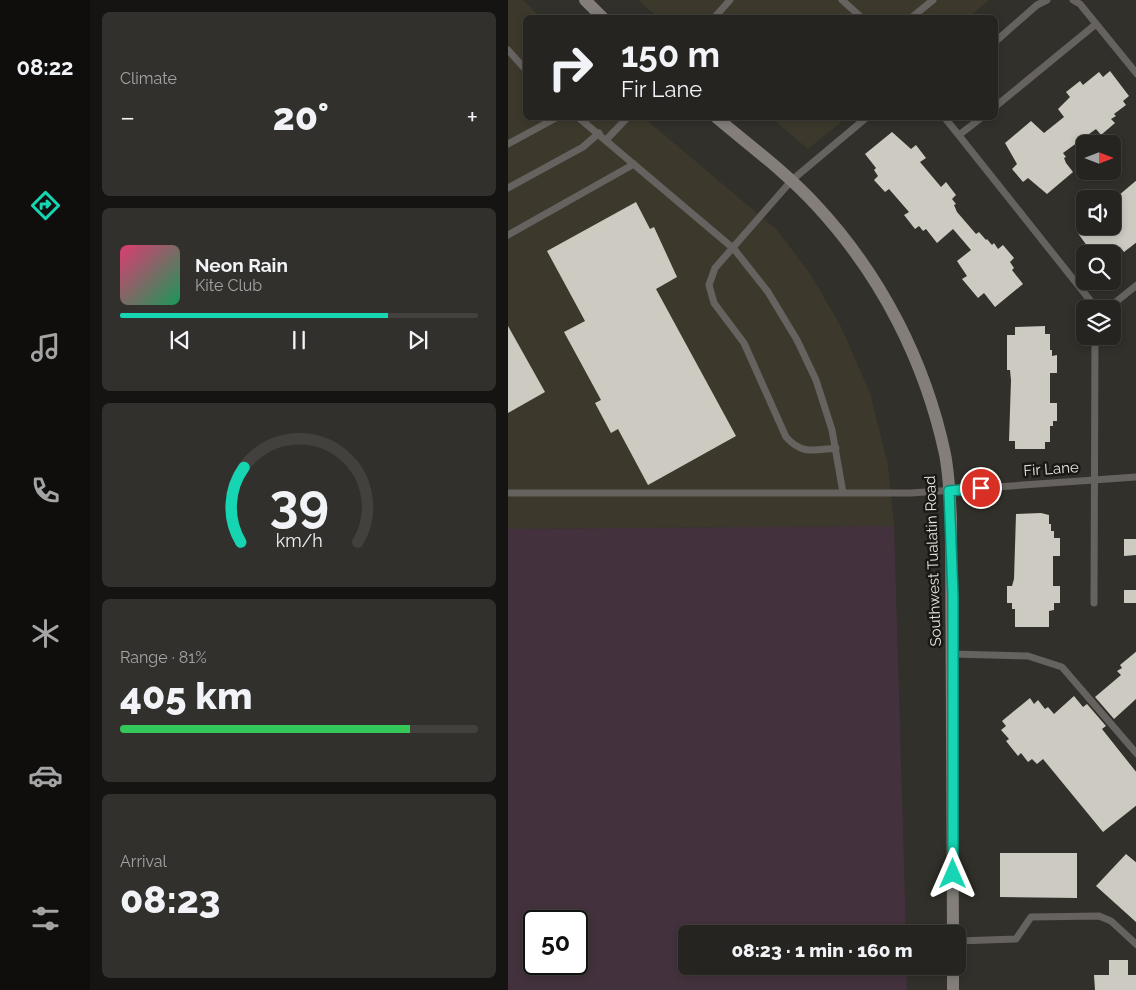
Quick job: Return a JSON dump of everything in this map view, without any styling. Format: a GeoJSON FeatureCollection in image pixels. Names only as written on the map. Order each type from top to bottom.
{"type":"FeatureCollection","features":[{"type":"Feature","properties":{"kind":"main road"},"geometry":{"type":"LineString","coordinates":[[585,0],[600,15]]}},
{"type":"Feature","properties":{"kind":"main road","name":"Southwest Tualatin Road"},"geometry":{"type":"LineString","coordinates":[[719,120],[792,180],[816,204],[865,264],[902,329],[926,386],[937,421],[945,456],[949,491],[953,654],[953,925]]}},
{"type":"Feature","properties":{"kind":"main road"},"geometry":{"type":"LineString","coordinates":[[953,975],[953,990]]}},
{"type":"Feature","properties":{"kind":"lane"},"geometry":{"type":"LineString","coordinates":[[717,15],[730,0]]}},
{"type":"Feature","properties":{"kind":"lane"},"geometry":{"type":"LineString","coordinates":[[842,0],[859,15]]}},
{"type":"Feature","properties":{"kind":"lane"},"geometry":{"type":"LineString","coordinates":[[915,15],[933,0]]}},
{"type":"Feature","properties":{"kind":"lane"},"geometry":{"type":"LineString","coordinates":[[998,39],[1037,5],[1047,0]]}},
{"type":"Feature","properties":{"kind":"lane"},"geometry":{"type":"LineString","coordinates":[[1073,0],[1080,4],[1136,74]]}},
{"type":"Feature","properties":{"kind":"lane"},"geometry":{"type":"LineString","coordinates":[[998,104],[1096,24]]}},
{"type":"Feature","properties":{"kind":"lane"},"geometry":{"type":"LineString","coordinates":[[508,50],[523,67]]}},
{"type":"Feature","properties":{"kind":"lane"},"geometry":{"type":"LineString","coordinates":[[508,144],[552,120]]}},
{"type":"Feature","properties":{"kind":"lane"},"geometry":{"type":"LineString","coordinates":[[582,120],[734,249],[768,292],[798,340],[816,380],[836,448],[843,493]]}},
{"type":"Feature","properties":{"kind":"lane"},"geometry":{"type":"LineString","coordinates":[[607,140],[626,120]]}},
{"type":"Feature","properties":{"kind":"lane"},"geometry":{"type":"LineString","coordinates":[[836,448],[810,451],[796,448],[786,437],[744,343],[714,303],[709,285],[715,268],[734,249],[792,180],[864,120]]}},
{"type":"Feature","properties":{"kind":"lane"},"geometry":{"type":"LineString","coordinates":[[947,120],[1091,300]]}},
{"type":"Feature","properties":{"kind":"lane"},"geometry":{"type":"LineString","coordinates":[[959,135],[978,120]]}},
{"type":"Feature","properties":{"kind":"lane"},"geometry":{"type":"LineString","coordinates":[[508,188],[583,147],[599,133]]}},
{"type":"Feature","properties":{"kind":"lane"},"geometry":{"type":"LineString","coordinates":[[508,235],[634,164]]}},
{"type":"Feature","properties":{"kind":"lane"},"geometry":{"type":"LineString","coordinates":[[1117,300],[1136,285]]}},
{"type":"Feature","properties":{"kind":"lane"},"geometry":{"type":"LineString","coordinates":[[1094,603],[1095,345]]}},
{"type":"Feature","properties":{"kind":"lane","name":"Fir Lane"},"geometry":{"type":"LineString","coordinates":[[508,493],[843,493],[949,491],[1136,477]]}},
{"type":"Feature","properties":{"kind":"lane"},"geometry":{"type":"LineString","coordinates":[[953,654],[1028,656],[1062,667],[1136,754]]}},
{"type":"Feature","properties":{"kind":"lane"},"geometry":{"type":"LineString","coordinates":[[966,941],[1016,939],[1031,917],[1099,916],[1111,921],[1136,945]]}},
{"type":"Feature","properties":{"kind":"shaded area"},"geometry":{"type":"Polygon","coordinates":[[[508,0],[523,0],[538,15],[523,15],[523,120],[646,120],[777,230],[811,275],[841,327],[870,393],[888,465],[894,526],[508,529],[508,0]]]}},
{"type":"Feature","properties":{"kind":"shaded area"},"geometry":{"type":"Polygon","coordinates":[[[638,0],[989,0],[972,15],[656,15],[638,0]]]}},
{"type":"Feature","properties":{"kind":"shaded area"},"geometry":{"type":"Polygon","coordinates":[[[774,120],[844,120],[808,149],[774,120]]]}},
{"type":"Feature","properties":{"kind":"shaded area"},"geometry":{"type":"Polygon","coordinates":[[[894,526],[906,925],[678,925],[678,975],[906,975],[907,990],[508,990],[508,529],[894,526]]]}},
{"type":"Feature","properties":{"kind":"building"},"geometry":{"type":"Polygon","coordinates":[[[1110,71],[1129,96],[1123,101],[1126,105],[1114,114],[1116,116],[1111,119],[1115,123],[1101,135],[1096,129],[1088,135],[1076,135],[1076,144],[1063,153],[1066,157],[1064,158],[1066,163],[1073,172],[1047,194],[1028,178],[1023,182],[1012,169],[1017,164],[1005,143],[1031,121],[1044,133],[1064,117],[1058,109],[1070,97],[1066,92],[1080,81],[1083,85],[1099,72],[1103,77],[1110,71]]]}},
{"type":"Feature","properties":{"kind":"building"},"geometry":{"type":"Polygon","coordinates":[[[892,132],[911,149],[916,145],[926,158],[920,162],[941,187],[946,182],[956,195],[952,199],[956,204],[954,205],[957,212],[976,234],[979,232],[992,245],[994,243],[998,249],[1003,245],[1014,258],[1010,262],[1014,268],[1012,270],[1023,284],[995,307],[984,293],[978,298],[962,279],[967,276],[957,261],[971,250],[953,229],[937,243],[926,229],[923,231],[919,226],[915,229],[904,215],[909,212],[889,189],[885,192],[874,180],[878,176],[874,170],[876,168],[865,154],[892,132]]]}},
{"type":"Feature","properties":{"kind":"building"},"geometry":{"type":"Polygon","coordinates":[[[1137,180],[1137,242],[1124,252],[1121,245],[1086,245],[1079,235],[1121,235],[1121,193],[1137,180]]]}},
{"type":"Feature","properties":{"kind":"building"},"geometry":{"type":"Polygon","coordinates":[[[636,202],[650,229],[654,227],[677,277],[656,289],[736,436],[648,485],[618,429],[611,433],[595,403],[601,400],[564,332],[585,321],[547,251],[636,202]]]}},
{"type":"Feature","properties":{"kind":"building"},"geometry":{"type":"Polygon","coordinates":[[[508,326],[545,392],[508,413],[508,326]]]}},
{"type":"Feature","properties":{"kind":"building"},"geometry":{"type":"Polygon","coordinates":[[[1045,326],[1045,334],[1050,334],[1052,356],[1057,355],[1057,373],[1050,373],[1050,403],[1057,403],[1057,421],[1053,421],[1053,426],[1050,426],[1050,442],[1045,442],[1045,449],[1015,449],[1015,441],[1009,441],[1011,380],[1010,370],[1007,370],[1007,335],[1015,335],[1015,327],[1045,326]]]}},
{"type":"Feature","properties":{"kind":"building"},"geometry":{"type":"Polygon","coordinates":[[[1041,513],[1049,515],[1049,524],[1051,524],[1051,531],[1054,531],[1054,538],[1060,538],[1060,556],[1053,556],[1053,586],[1060,586],[1060,603],[1054,603],[1054,610],[1049,611],[1049,627],[1015,627],[1015,609],[1012,609],[1012,603],[1007,603],[1007,586],[1012,586],[1014,579],[1016,514],[1041,513]]]}},
{"type":"Feature","properties":{"kind":"building"},"geometry":{"type":"Polygon","coordinates":[[[1124,539],[1137,539],[1137,555],[1124,556],[1124,539]]]}},
{"type":"Feature","properties":{"kind":"building"},"geometry":{"type":"Polygon","coordinates":[[[1124,590],[1137,590],[1137,603],[1124,603],[1124,590]]]}},
{"type":"Feature","properties":{"kind":"building"},"geometry":{"type":"Polygon","coordinates":[[[1137,651],[1137,698],[1114,719],[1095,697],[1121,675],[1117,671],[1122,668],[1120,665],[1137,651]]]}},
{"type":"Feature","properties":{"kind":"building"},"geometry":{"type":"Polygon","coordinates":[[[1074,696],[1083,707],[1087,704],[1106,726],[1102,729],[1137,773],[1137,805],[1103,832],[1043,759],[1037,764],[1032,759],[1028,762],[1021,753],[1018,756],[1006,741],[1009,739],[1001,730],[1006,726],[1002,721],[1030,698],[1034,704],[1038,700],[1045,709],[1048,707],[1054,714],[1074,696]]]}},
{"type":"Feature","properties":{"kind":"building"},"geometry":{"type":"Polygon","coordinates":[[[1000,853],[1077,853],[1077,898],[1000,897],[1000,853]]]}},
{"type":"Feature","properties":{"kind":"building"},"geometry":{"type":"Polygon","coordinates":[[[1126,854],[1137,863],[1137,923],[1096,886],[1126,854]]]}},
{"type":"Feature","properties":{"kind":"building"},"geometry":{"type":"Polygon","coordinates":[[[1109,960],[1128,960],[1128,975],[1137,975],[1137,990],[1095,990],[1094,975],[1109,975],[1109,960]]]}},
{"type":"Feature","properties":{"kind":"route"},"geometry":{"type":"LineString","coordinates":[[953,874],[953,595],[949,491],[981,488]]}}]}
